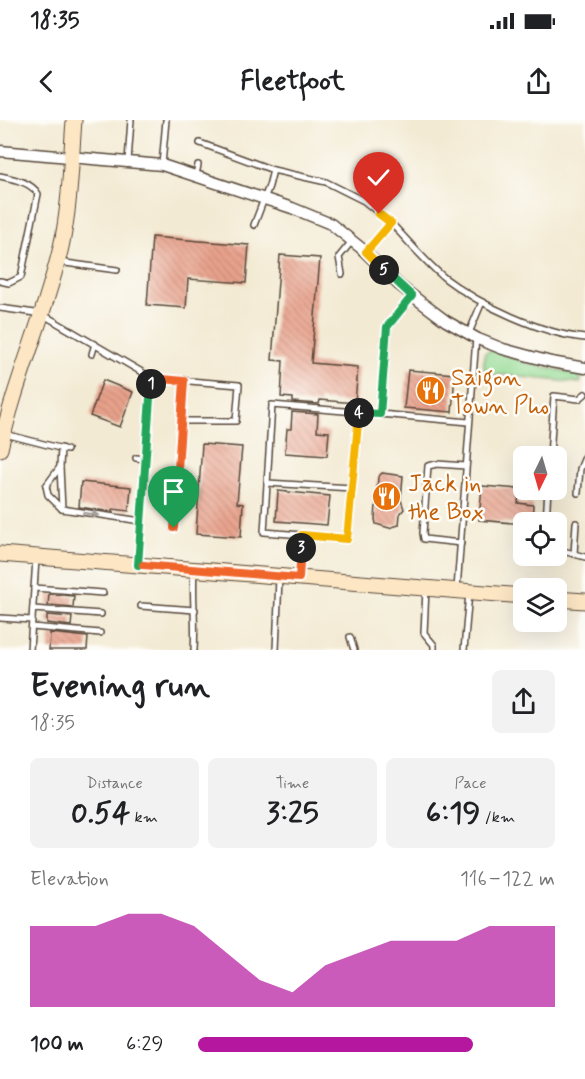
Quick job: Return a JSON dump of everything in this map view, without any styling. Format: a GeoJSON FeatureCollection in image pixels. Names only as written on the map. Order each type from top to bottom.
{"type":"FeatureCollection","features":[{"type":"Feature","properties":{"kind":"main road"},"geometry":{"type":"LineString","coordinates":[[2,441],[6,401],[42,314],[57,262],[64,223],[75,120]]}},
{"type":"Feature","properties":{"kind":"main road"},"geometry":{"type":"LineString","coordinates":[[0,554],[513,595]]}},
{"type":"Feature","properties":{"kind":"main road"},"geometry":{"type":"LineString","coordinates":[[567,600],[585,601]]}},
{"type":"Feature","properties":{"kind":"street"},"geometry":{"type":"LineString","coordinates":[[0,151],[128,161],[197,170],[263,199],[331,224],[366,252],[412,296],[446,321],[472,335],[503,349],[551,362],[585,368]]}},
{"type":"Feature","properties":{"kind":"lane"},"geometry":{"type":"LineString","coordinates":[[128,161],[131,120]]}},
{"type":"Feature","properties":{"kind":"lane"},"geometry":{"type":"LineString","coordinates":[[162,165],[166,120]]}},
{"type":"Feature","properties":{"kind":"lane"},"geometry":{"type":"LineString","coordinates":[[200,143],[273,170],[326,182],[364,201],[391,223],[445,279],[482,302],[518,319],[585,338]]}},
{"type":"Feature","properties":{"kind":"lane"},"geometry":{"type":"LineString","coordinates":[[254,225],[273,170]]}},
{"type":"Feature","properties":{"kind":"lane"},"geometry":{"type":"LineString","coordinates":[[0,176],[25,183],[35,188],[38,194],[21,277],[9,282],[0,281]]}},
{"type":"Feature","properties":{"kind":"lane"},"geometry":{"type":"LineString","coordinates":[[366,252],[391,223]]}},
{"type":"Feature","properties":{"kind":"lane"},"geometry":{"type":"LineString","coordinates":[[342,274],[339,257],[352,240]]}},
{"type":"Feature","properties":{"kind":"lane"},"geometry":{"type":"LineString","coordinates":[[57,262],[117,270]]}},
{"type":"Feature","properties":{"kind":"lane"},"geometry":{"type":"LineString","coordinates":[[380,414],[387,327],[412,296]]}},
{"type":"Feature","properties":{"kind":"lane"},"geometry":{"type":"LineString","coordinates":[[464,650],[460,543],[469,422],[472,335],[482,302]]}},
{"type":"Feature","properties":{"kind":"lane"},"geometry":{"type":"LineString","coordinates":[[0,308],[42,314],[152,378],[239,385],[236,421],[182,421]]}},
{"type":"Feature","properties":{"kind":"lane"},"geometry":{"type":"LineString","coordinates":[[92,354],[95,344]]}},
{"type":"Feature","properties":{"kind":"lane"},"geometry":{"type":"LineString","coordinates":[[138,565],[152,378]]}},
{"type":"Feature","properties":{"kind":"lane"},"geometry":{"type":"LineString","coordinates":[[174,528],[184,381]]}},
{"type":"Feature","properties":{"kind":"lane"},"geometry":{"type":"LineString","coordinates":[[551,446],[554,396],[579,399],[585,394]]}},
{"type":"Feature","properties":{"kind":"lane"},"geometry":{"type":"LineString","coordinates":[[358,412],[347,539],[264,532],[272,405],[358,412],[469,422]]}},
{"type":"Feature","properties":{"kind":"lane"},"geometry":{"type":"LineString","coordinates":[[2,441],[64,449],[60,467],[63,509]]}},
{"type":"Feature","properties":{"kind":"lane"},"geometry":{"type":"LineString","coordinates":[[578,493],[580,469],[585,457]]}},
{"type":"Feature","properties":{"kind":"lane"},"geometry":{"type":"LineString","coordinates":[[136,458],[146,459]]}},
{"type":"Feature","properties":{"kind":"lane"},"geometry":{"type":"LineString","coordinates":[[460,543],[424,539],[428,466],[437,464],[466,466]]}},
{"type":"Feature","properties":{"kind":"lane"},"geometry":{"type":"LineString","coordinates":[[60,467],[45,486],[48,495],[63,509],[141,522]]}},
{"type":"Feature","properties":{"kind":"lane"},"geometry":{"type":"LineString","coordinates":[[267,483],[351,488]]}},
{"type":"Feature","properties":{"kind":"lane"},"geometry":{"type":"LineString","coordinates":[[574,554],[576,523]]}},
{"type":"Feature","properties":{"kind":"lane"},"geometry":{"type":"LineString","coordinates":[[299,578],[302,535]]}},
{"type":"Feature","properties":{"kind":"lane"},"geometry":{"type":"LineString","coordinates":[[567,552],[585,557]]}},
{"type":"Feature","properties":{"kind":"lane"},"geometry":{"type":"LineString","coordinates":[[30,650],[37,556]]}},
{"type":"Feature","properties":{"kind":"lane"},"geometry":{"type":"LineString","coordinates":[[194,650],[195,570]]}},
{"type":"Feature","properties":{"kind":"lane"},"geometry":{"type":"LineString","coordinates":[[276,650],[279,576]]}},
{"type":"Feature","properties":{"kind":"lane"},"geometry":{"type":"LineString","coordinates":[[34,588],[103,594]]}},
{"type":"Feature","properties":{"kind":"lane"},"geometry":{"type":"LineString","coordinates":[[426,588],[424,633],[434,647]]}},
{"type":"Feature","properties":{"kind":"lane"},"geometry":{"type":"LineString","coordinates":[[141,606],[195,610]]}},
{"type":"Feature","properties":{"kind":"lane"},"geometry":{"type":"LineString","coordinates":[[33,609],[101,614]]}},
{"type":"Feature","properties":{"kind":"lane"},"geometry":{"type":"LineString","coordinates":[[0,618],[32,620]]}},
{"type":"Feature","properties":{"kind":"lane"},"geometry":{"type":"LineString","coordinates":[[32,627],[100,633]]}},
{"type":"Feature","properties":{"kind":"lane"},"geometry":{"type":"LineString","coordinates":[[350,637],[354,650]]}},
{"type":"Feature","properties":{"kind":"green space"},"geometry":{"type":"Polygon","coordinates":[[[492,350],[526,363],[577,374],[581,379],[580,383],[484,373],[484,355],[492,350]]]}},
{"type":"Feature","properties":{"kind":"building"},"geometry":{"type":"Polygon","coordinates":[[[152,237],[249,245],[246,283],[188,279],[186,308],[147,305],[152,237]]]}},
{"type":"Feature","properties":{"kind":"building"},"geometry":{"type":"Polygon","coordinates":[[[280,255],[320,258],[311,363],[358,367],[355,403],[320,400],[319,404],[293,402],[293,398],[281,397],[283,361],[272,360],[280,255]]]}},
{"type":"Feature","properties":{"kind":"building","name":"Saigon Town Pho"},"geometry":{"type":"Polygon","coordinates":[[[408,370],[455,374],[452,412],[404,408],[408,370]]]}},
{"type":"Feature","properties":{"kind":"building"},"geometry":{"type":"Polygon","coordinates":[[[103,380],[133,392],[120,427],[90,416],[103,380]]]}},
{"type":"Feature","properties":{"kind":"building"},"geometry":{"type":"Polygon","coordinates":[[[292,412],[318,414],[317,431],[329,432],[327,456],[285,453],[287,429],[291,429],[292,412]]]}},
{"type":"Feature","properties":{"kind":"building"},"geometry":{"type":"Polygon","coordinates":[[[202,444],[242,447],[237,503],[243,504],[241,537],[196,534],[202,444]]]}},
{"type":"Feature","properties":{"kind":"building","name":"Jack in the Box"},"geometry":{"type":"Polygon","coordinates":[[[382,473],[403,476],[401,500],[404,509],[400,514],[399,525],[389,528],[376,524],[375,519],[378,477],[382,473]]]}},
{"type":"Feature","properties":{"kind":"building"},"geometry":{"type":"Polygon","coordinates":[[[81,482],[131,487],[129,511],[113,509],[113,512],[79,507],[81,482]]]}},
{"type":"Feature","properties":{"kind":"building"},"geometry":{"type":"Polygon","coordinates":[[[482,486],[513,489],[513,500],[533,505],[533,512],[513,512],[513,523],[479,520],[482,486]]]}},
{"type":"Feature","properties":{"kind":"building"},"geometry":{"type":"Polygon","coordinates":[[[278,491],[330,496],[327,525],[276,521],[278,491]]]}},
{"type":"Feature","properties":{"kind":"building"},"geometry":{"type":"Polygon","coordinates":[[[49,594],[74,596],[73,607],[48,605],[49,594]]]}},
{"type":"Feature","properties":{"kind":"building"},"geometry":{"type":"Polygon","coordinates":[[[47,615],[72,617],[71,626],[47,623],[47,615]]]}},
{"type":"Feature","properties":{"kind":"building"},"geometry":{"type":"Polygon","coordinates":[[[50,633],[88,637],[87,650],[49,650],[50,633]]]}},
{"type":"Feature","properties":{"kind":"place","name":"Saigon Town Pho"},"geometry":{"type":"Point","coordinates":[430,391]}},
{"type":"Feature","properties":{"kind":"place","name":"Jack in the Box"},"geometry":{"type":"Point","coordinates":[387,497]}},
{"type":"Feature","properties":{"kind":"route"},"geometry":{"type":"LineString","coordinates":[[174,528],[184,381],[152,378],[138,565],[299,578],[302,535],[347,539],[358,412],[380,414],[387,327],[412,296],[366,252],[391,223],[379,214]]}}]}
